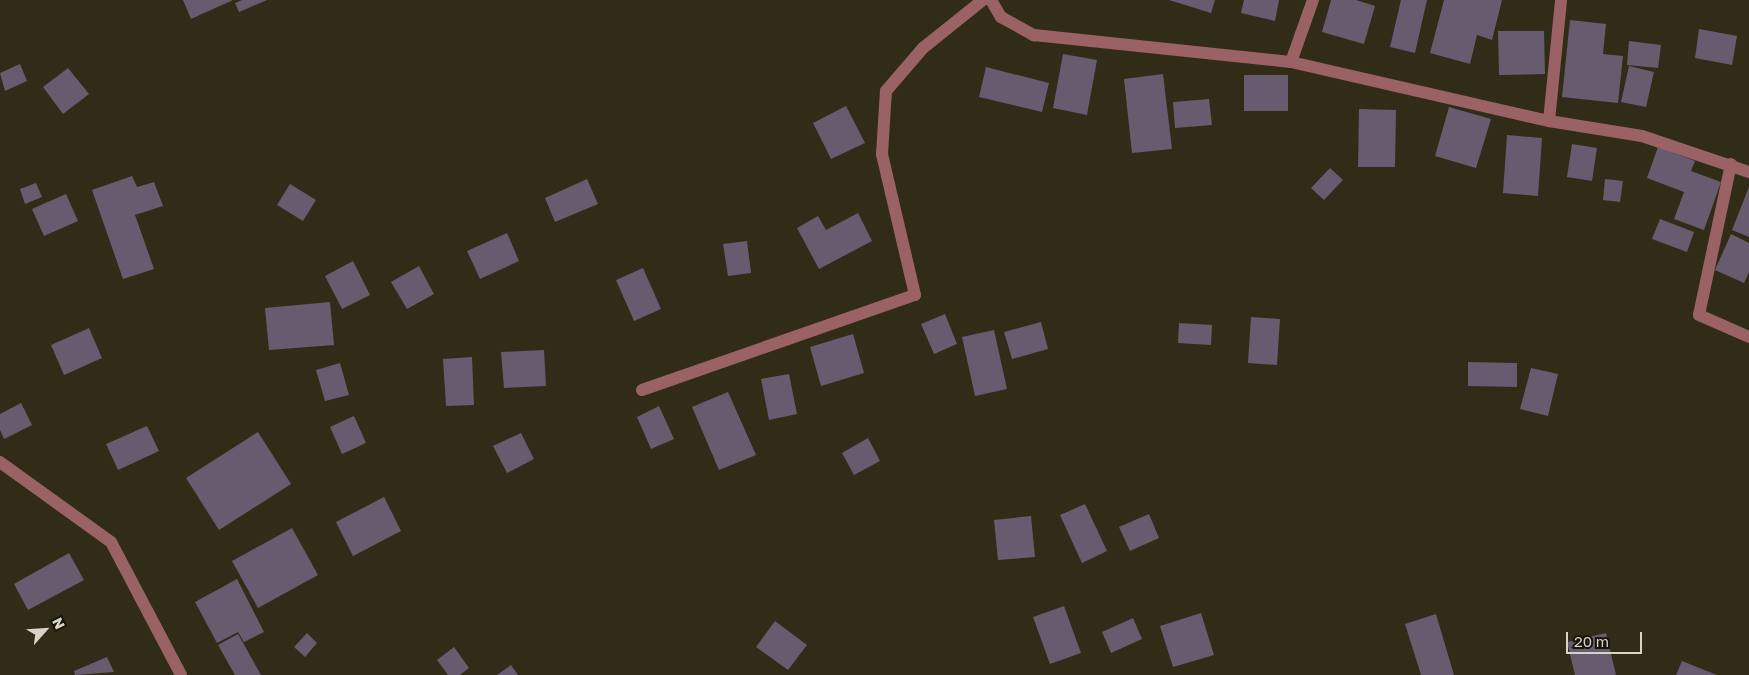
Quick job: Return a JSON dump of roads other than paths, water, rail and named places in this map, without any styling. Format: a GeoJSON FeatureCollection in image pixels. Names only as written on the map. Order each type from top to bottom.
{"type":"FeatureCollection","features":[{"type":"Feature","properties":{"kind":"street"},"geometry":{"type":"LineString","coordinates":[[642,390],[915,295],[882,154],[886,91],[923,48],[983,0]]}},
{"type":"Feature","properties":{"kind":"street"},"geometry":{"type":"LineString","coordinates":[[991,0],[1001,17],[1034,34],[1291,62],[1549,120],[1642,136],[1731,164],[1749,172]]}},
{"type":"Feature","properties":{"kind":"street"},"geometry":{"type":"LineString","coordinates":[[1291,62],[1313,0]]}},
{"type":"Feature","properties":{"kind":"street"},"geometry":{"type":"LineString","coordinates":[[1549,120],[1561,0]]}},
{"type":"Feature","properties":{"kind":"street"},"geometry":{"type":"LineString","coordinates":[[1731,164],[1698,315],[1749,337]]}},
{"type":"Feature","properties":{"kind":"street"},"geometry":{"type":"LineString","coordinates":[[0,462],[111,542],[181,675]]}}]}
